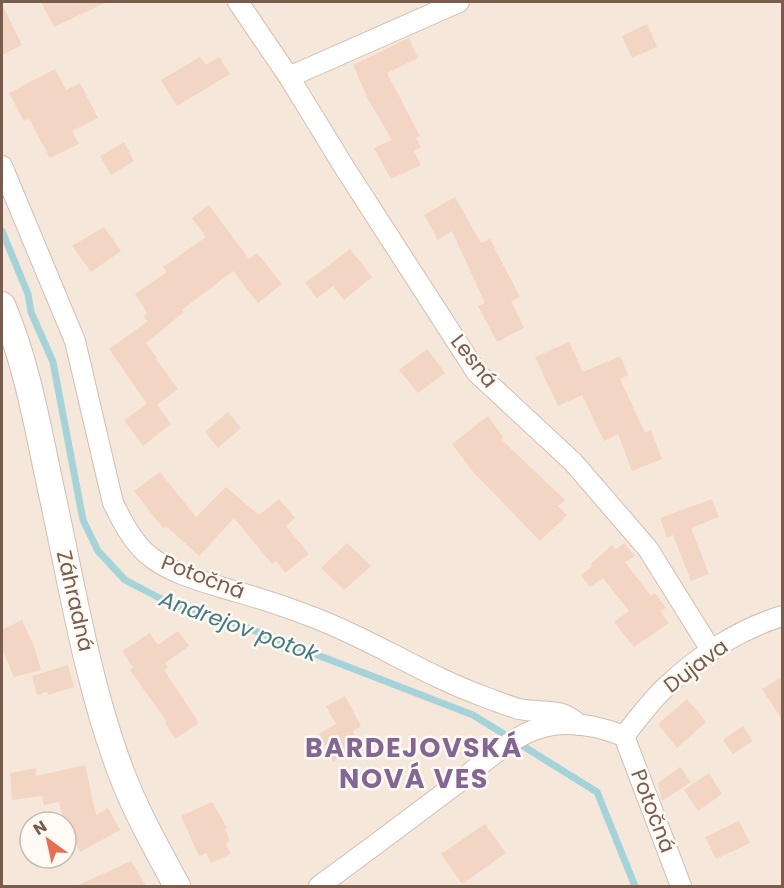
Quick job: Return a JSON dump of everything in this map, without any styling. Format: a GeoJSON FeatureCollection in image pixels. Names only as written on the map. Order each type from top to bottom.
{"type":"FeatureCollection","features":[{"type":"Feature","properties":{"kind":"street","name":"Lesná"},"geometry":{"type":"LineString","coordinates":[[238,2],[289,77],[477,373],[573,462],[648,549],[711,650]]}},
{"type":"Feature","properties":{"kind":"street"},"geometry":{"type":"LineString","coordinates":[[289,77],[459,2]]}},
{"type":"Feature","properties":{"kind":"street","name":"Potočná"},"geometry":{"type":"LineString","coordinates":[[2,166],[75,341],[113,503],[130,534],[152,558],[172,570],[204,582],[317,618],[474,693],[519,709],[563,713],[579,725]]}},
{"type":"Feature","properties":{"kind":"street","name":"Záhradná"},"geometry":{"type":"LineString","coordinates":[[2,305],[24,368],[36,417],[77,612],[103,721],[136,808],[177,886]]}},
{"type":"Feature","properties":{"kind":"street","name":"Dujava"},"geometry":{"type":"LineString","coordinates":[[624,736],[666,686],[711,650],[762,622],[783,616]]}},
{"type":"Feature","properties":{"kind":"street"},"geometry":{"type":"LineString","coordinates":[[319,886],[500,750],[534,730],[556,725],[579,725],[594,726],[624,736]]}},
{"type":"Feature","properties":{"kind":"street","name":"Potočná"},"geometry":{"type":"LineString","coordinates":[[624,736],[681,886]]}},
{"type":"Feature","properties":{"kind":"shaded area"},"geometry":{"type":"Polygon","coordinates":[[[2,2],[782,2],[782,886],[2,886],[2,2]]]}},
{"type":"Feature","properties":{"kind":"building"},"geometry":{"type":"Polygon","coordinates":[[[41,2],[107,2],[54,27],[41,2]]]}},
{"type":"Feature","properties":{"kind":"building"},"geometry":{"type":"Polygon","coordinates":[[[2,4],[22,45],[2,55],[2,4]]]}},
{"type":"Feature","properties":{"kind":"building"},"geometry":{"type":"Polygon","coordinates":[[[647,24],[657,47],[632,58],[622,36],[647,24]]]}},
{"type":"Feature","properties":{"kind":"building"},"geometry":{"type":"Polygon","coordinates":[[[409,38],[418,58],[387,73],[420,136],[416,138],[421,147],[414,151],[421,165],[391,179],[374,148],[392,140],[368,99],[353,65],[409,38]]]}},
{"type":"Feature","properties":{"kind":"building"},"geometry":{"type":"Polygon","coordinates":[[[200,57],[206,65],[219,57],[230,74],[177,106],[161,80],[200,57]]]}},
{"type":"Feature","properties":{"kind":"building"},"geometry":{"type":"Polygon","coordinates":[[[55,69],[66,90],[80,83],[98,118],[72,131],[79,144],[50,158],[29,119],[24,121],[9,93],[55,69]]]}},
{"type":"Feature","properties":{"kind":"building"},"geometry":{"type":"Polygon","coordinates":[[[124,142],[134,161],[111,175],[100,156],[124,142]]]}},
{"type":"Feature","properties":{"kind":"building"},"geometry":{"type":"Polygon","coordinates":[[[455,197],[481,243],[490,239],[520,297],[511,301],[524,328],[497,342],[478,306],[485,303],[452,231],[438,240],[424,215],[455,197]]]}},
{"type":"Feature","properties":{"kind":"building"},"geometry":{"type":"Polygon","coordinates":[[[209,205],[249,259],[257,253],[282,284],[258,303],[233,271],[182,310],[184,312],[146,343],[178,389],[157,405],[171,424],[143,446],[124,420],[147,404],[109,349],[148,321],[143,316],[147,313],[135,294],[167,272],[163,267],[206,237],[192,218],[209,205]]]}},
{"type":"Feature","properties":{"kind":"building"},"geometry":{"type":"Polygon","coordinates":[[[104,227],[121,251],[91,272],[72,246],[104,227]]]}},
{"type":"Feature","properties":{"kind":"building"},"geometry":{"type":"Polygon","coordinates":[[[350,249],[372,277],[344,300],[333,286],[317,298],[305,283],[350,249]]]}},
{"type":"Feature","properties":{"kind":"building"},"geometry":{"type":"Polygon","coordinates":[[[569,342],[583,372],[620,356],[628,375],[620,379],[645,433],[651,430],[662,459],[632,471],[618,434],[604,441],[582,395],[558,406],[535,357],[569,342]]]}},
{"type":"Feature","properties":{"kind":"building"},"geometry":{"type":"Polygon","coordinates":[[[427,349],[445,373],[418,393],[399,370],[427,349]]]}},
{"type":"Feature","properties":{"kind":"building"},"geometry":{"type":"Polygon","coordinates":[[[228,412],[241,428],[218,448],[205,432],[228,412]]]}},
{"type":"Feature","properties":{"kind":"building"},"geometry":{"type":"Polygon","coordinates":[[[488,416],[503,437],[501,439],[565,500],[558,506],[567,515],[540,541],[474,473],[452,444],[488,416]]]}},
{"type":"Feature","properties":{"kind":"building"},"geometry":{"type":"Polygon","coordinates":[[[160,472],[196,517],[226,487],[259,515],[279,499],[295,518],[286,526],[309,554],[285,573],[276,561],[272,564],[234,518],[199,556],[166,526],[163,528],[134,491],[160,472]]]}},
{"type":"Feature","properties":{"kind":"building"},"geometry":{"type":"Polygon","coordinates":[[[712,499],[719,517],[691,528],[709,574],[691,581],[673,535],[667,537],[660,518],[712,499]]]}},
{"type":"Feature","properties":{"kind":"building"},"geometry":{"type":"Polygon","coordinates":[[[347,543],[371,566],[344,590],[321,568],[347,543]]]}},
{"type":"Feature","properties":{"kind":"building"},"geometry":{"type":"Polygon","coordinates":[[[624,543],[635,556],[625,562],[651,596],[655,593],[666,608],[660,611],[669,623],[634,647],[614,622],[629,611],[603,578],[590,587],[581,575],[593,566],[591,564],[612,545],[615,550],[624,543]]]}},
{"type":"Feature","properties":{"kind":"building"},"geometry":{"type":"Polygon","coordinates":[[[22,620],[34,646],[41,670],[14,677],[2,649],[2,630],[22,620]]]}},
{"type":"Feature","properties":{"kind":"building"},"geometry":{"type":"Polygon","coordinates":[[[178,631],[189,646],[165,663],[168,667],[164,670],[199,723],[175,739],[165,723],[167,722],[130,670],[133,668],[122,651],[150,633],[158,645],[178,631]]]}},
{"type":"Feature","properties":{"kind":"building"},"geometry":{"type":"Polygon","coordinates":[[[68,665],[74,687],[48,695],[47,692],[37,695],[32,676],[68,665]]]}},
{"type":"Feature","properties":{"kind":"building"},"geometry":{"type":"Polygon","coordinates":[[[783,676],[783,721],[762,689],[783,676]]]}},
{"type":"Feature","properties":{"kind":"building"},"geometry":{"type":"Polygon","coordinates":[[[345,696],[361,726],[353,731],[360,746],[333,762],[319,734],[336,724],[326,706],[345,696]]]}},
{"type":"Feature","properties":{"kind":"building"},"geometry":{"type":"Polygon","coordinates":[[[687,699],[706,722],[677,748],[658,724],[687,699]]]}},
{"type":"Feature","properties":{"kind":"building"},"geometry":{"type":"Polygon","coordinates":[[[743,726],[753,741],[733,754],[723,740],[743,726]]]}},
{"type":"Feature","properties":{"kind":"building"},"geometry":{"type":"Polygon","coordinates":[[[85,765],[96,815],[108,808],[120,830],[80,852],[78,848],[78,810],[61,810],[59,802],[44,805],[42,796],[12,800],[10,773],[36,768],[36,776],[85,765]]]}},
{"type":"Feature","properties":{"kind":"building"},"geometry":{"type":"Polygon","coordinates":[[[680,767],[691,782],[662,801],[658,783],[680,767]]]}},
{"type":"Feature","properties":{"kind":"building"},"geometry":{"type":"Polygon","coordinates":[[[709,773],[722,794],[698,811],[684,790],[709,773]]]}},
{"type":"Feature","properties":{"kind":"building"},"geometry":{"type":"Polygon","coordinates":[[[212,802],[227,828],[225,829],[230,841],[226,844],[231,854],[211,863],[206,853],[199,856],[181,816],[212,802]]]}},
{"type":"Feature","properties":{"kind":"building"},"geometry":{"type":"Polygon","coordinates":[[[739,821],[750,843],[716,859],[705,837],[739,821]]]}},
{"type":"Feature","properties":{"kind":"building"},"geometry":{"type":"Polygon","coordinates":[[[485,824],[506,853],[462,884],[441,854],[485,824]]]}},
{"type":"Feature","properties":{"kind":"building"},"geometry":{"type":"Polygon","coordinates":[[[131,861],[146,886],[76,886],[131,861]]]}},
{"type":"Feature","properties":{"kind":"waterway","name":"Andrejov potok"},"geometry":{"type":"LineString","coordinates":[[2,231],[28,294],[31,312],[53,362],[83,520],[98,551],[125,580],[173,605],[211,614],[473,715],[597,792],[635,886]]}},
{"type":"Feature","properties":{"kind":"district","name":"BARDEJOVSKÁ NOVÁ VES"},"geometry":{"type":"Point","coordinates":[414,764]}}]}
